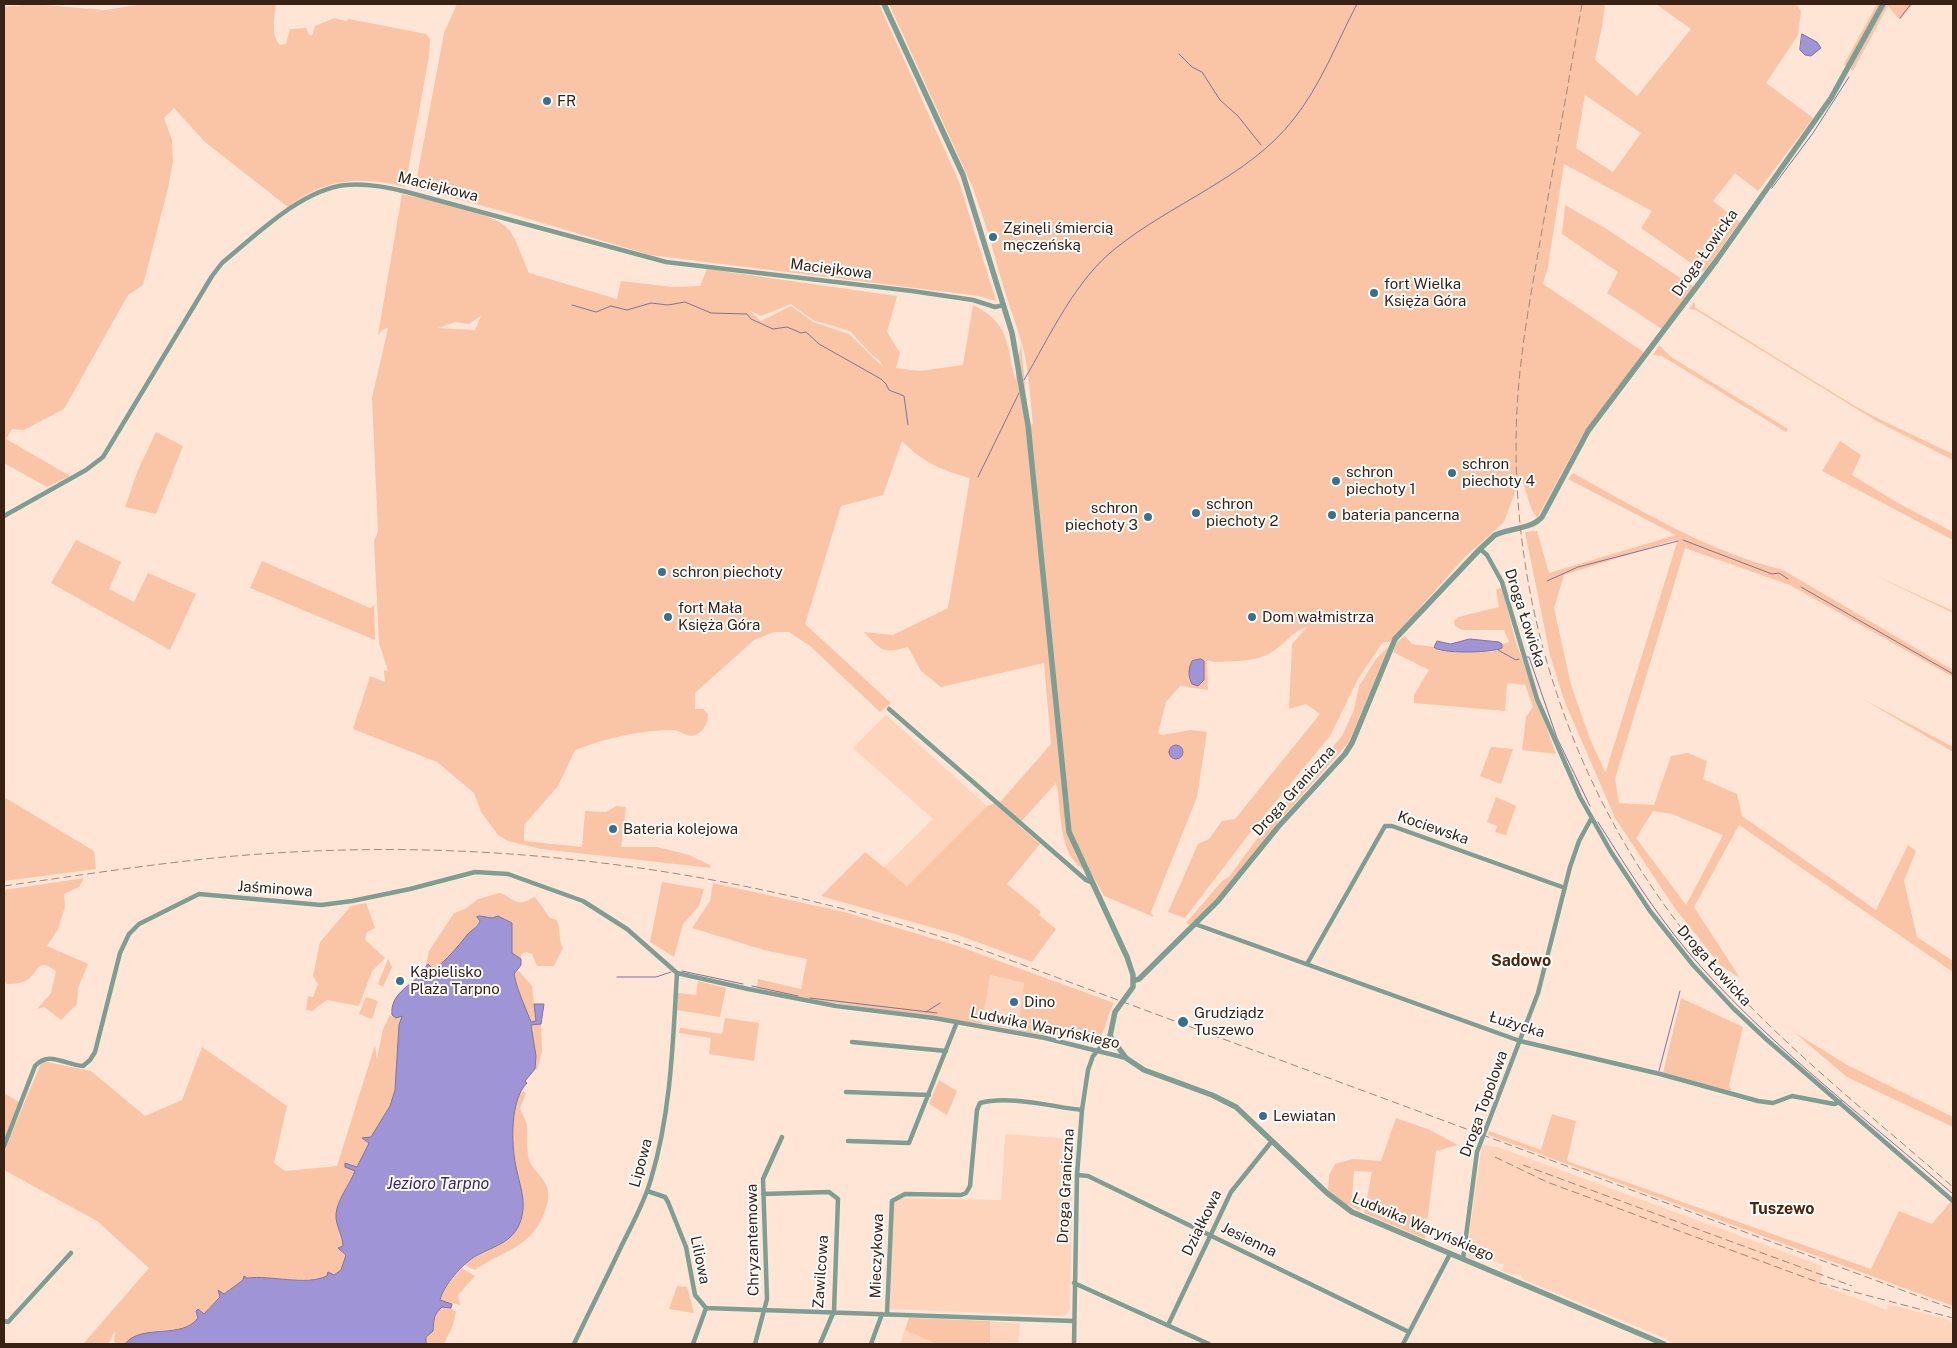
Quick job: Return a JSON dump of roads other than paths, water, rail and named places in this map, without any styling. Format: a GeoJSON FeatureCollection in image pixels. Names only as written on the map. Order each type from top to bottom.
{"type":"FeatureCollection","features":[{"type":"Feature","properties":{"kind":"street"},"geometry":{"type":"LineString","coordinates":[[884,4],[963,175],[1017,354],[1028,426],[1065,812],[1069,832],[1127,957],[1133,981]]}},
{"type":"Feature","properties":{"kind":"street","name":"Droga Łowicka"},"geometry":{"type":"LineString","coordinates":[[1883,4],[1831,98],[1716,261],[1588,431],[1542,517],[1534,524],[1508,529],[1495,535],[1480,549],[1487,555],[1502,582],[1538,699],[1591,819],[1640,897],[1698,971],[1766,1039],[1953,1201]]}},
{"type":"Feature","properties":{"kind":"street","name":"Maciejkowa"},"geometry":{"type":"LineString","coordinates":[[4,516],[86,470],[103,458],[212,276],[222,263],[302,201],[344,186],[379,185],[666,262],[912,291],[974,300],[995,307],[1004,306]]}},
{"type":"Feature","properties":{"kind":"street","name":"Droga Graniczna"},"geometry":{"type":"LineString","coordinates":[[1074,1344],[1077,1174],[1082,1110],[1088,1070],[1097,1049],[1110,1036],[1115,1012],[1131,990],[1133,981],[1140,979],[1218,901],[1278,827],[1352,744],[1395,639],[1480,549]]}},
{"type":"Feature","properties":{"kind":"street"},"geometry":{"type":"LineString","coordinates":[[889,709],[1078,874],[1093,883]]}},
{"type":"Feature","properties":{"kind":"street","name":"Droga Topolowa"},"geometry":{"type":"LineString","coordinates":[[1463,1258],[1477,1152],[1542,982],[1578,841],[1591,819]]}},
{"type":"Feature","properties":{"kind":"street","name":"Kociewska"},"geometry":{"type":"LineString","coordinates":[[1307,964],[1385,826],[1394,826],[1565,888]]}},
{"type":"Feature","properties":{"kind":"street","name":"Jaśminowa"},"geometry":{"type":"LineString","coordinates":[[4,1146],[34,1066],[39,1060],[43,1058],[51,1059],[83,1066],[90,1060],[97,1044],[120,954],[133,929],[199,894],[321,905],[398,892],[475,872],[508,874],[583,901],[627,929],[677,973]]}},
{"type":"Feature","properties":{"kind":"street","name":"Łużycka"},"geometry":{"type":"LineString","coordinates":[[1196,924],[1520,1042],[1660,1074],[1758,1101],[1773,1103],[1792,1096],[1834,1104],[1840,1102]]}},
{"type":"Feature","properties":{"kind":"street","name":"Ludwika Waryńskiego"},"geometry":{"type":"LineString","coordinates":[[677,973],[836,1006],[957,1022],[1097,1049],[1126,1058],[1155,1075],[1226,1101],[1246,1115],[1327,1193],[1352,1212],[1664,1344]]}},
{"type":"Feature","properties":{"kind":"street","name":"Lipowa"},"geometry":{"type":"LineString","coordinates":[[574,1344],[647,1190],[662,1131],[673,1036],[677,973]]}},
{"type":"Feature","properties":{"kind":"street"},"geometry":{"type":"LineString","coordinates":[[848,1141],[909,1143],[957,1022]]}},
{"type":"Feature","properties":{"kind":"street"},"geometry":{"type":"LineString","coordinates":[[1110,1036],[1126,1058]]}},
{"type":"Feature","properties":{"kind":"street"},"geometry":{"type":"LineString","coordinates":[[852,1042],[946,1051]]}},
{"type":"Feature","properties":{"kind":"street"},"geometry":{"type":"LineString","coordinates":[[846,1092],[929,1095]]}},
{"type":"Feature","properties":{"kind":"street","name":"Mieczykowa"},"geometry":{"type":"LineString","coordinates":[[884,1314],[892,1201],[905,1194],[961,1195],[966,1193],[970,1186],[977,1110],[980,1103],[989,1100],[1009,1101],[1082,1110]]}},
{"type":"Feature","properties":{"kind":"street","name":"Chryzantemowa"},"geometry":{"type":"LineString","coordinates":[[755,1344],[765,1310],[768,1281],[763,1179],[782,1137]]}},
{"type":"Feature","properties":{"kind":"street","name":"Działkowa"},"geometry":{"type":"LineString","coordinates":[[1168,1325],[1235,1185],[1272,1141]]}},
{"type":"Feature","properties":{"kind":"street","name":"Jesienna"},"geometry":{"type":"LineString","coordinates":[[1077,1174],[1088,1176],[1210,1234],[1409,1332]]}},
{"type":"Feature","properties":{"kind":"street","name":"Liliowa"},"geometry":{"type":"LineString","coordinates":[[647,1190],[665,1197],[668,1202],[686,1247],[695,1295],[706,1308]]}},
{"type":"Feature","properties":{"kind":"street","name":"Zawilcowa"},"geometry":{"type":"LineString","coordinates":[[763,1194],[830,1192],[838,1199],[834,1311],[820,1344]]}},
{"type":"Feature","properties":{"kind":"street"},"geometry":{"type":"LineString","coordinates":[[4,1321],[8,1322],[71,1253]]}},
{"type":"Feature","properties":{"kind":"street"},"geometry":{"type":"LineString","coordinates":[[1404,1344],[1450,1254]]}},
{"type":"Feature","properties":{"kind":"street"},"geometry":{"type":"LineString","coordinates":[[1074,1283],[1209,1344]]}},
{"type":"Feature","properties":{"kind":"street"},"geometry":{"type":"LineString","coordinates":[[693,1344],[706,1308]]}},
{"type":"Feature","properties":{"kind":"street","name":"Mieczykowa"},"geometry":{"type":"LineString","coordinates":[[706,1308],[834,1311],[1073,1321]]}},
{"type":"Feature","properties":{"kind":"street"},"geometry":{"type":"LineString","coordinates":[[871,1344],[884,1314]]}},
{"type":"Feature","properties":{"kind":"water"},"geometry":{"type":"Polygon","coordinates":[[[1802,34],[1817,42],[1821,48],[1811,56],[1805,55],[1800,50],[1802,34]]]}},
{"type":"Feature","properties":{"kind":"water"},"geometry":{"type":"Polygon","coordinates":[[[1470,639],[1499,642],[1502,644],[1502,648],[1467,652],[1445,651],[1434,647],[1437,641],[1450,644],[1470,639]]]}},
{"type":"Feature","properties":{"kind":"water"},"geometry":{"type":"Polygon","coordinates":[[[1201,659],[1204,661],[1204,680],[1198,686],[1192,684],[1189,670],[1192,661],[1201,659]]]}},
{"type":"Feature","properties":{"kind":"water"},"geometry":{"type":"Polygon","coordinates":[[[1173,745],[1179,745],[1183,752],[1179,759],[1173,759],[1169,755],[1169,749],[1173,745]]]}},
{"type":"Feature","properties":{"kind":"water","name":"Jezioro Tarpno"},"geometry":{"type":"Polygon","coordinates":[[[498,916],[512,923],[512,953],[521,959],[521,965],[514,974],[531,1022],[536,1021],[534,1004],[544,1004],[541,1024],[531,1025],[536,1056],[535,1069],[525,1081],[527,1083],[517,1100],[513,1122],[514,1157],[523,1197],[523,1210],[519,1225],[510,1237],[471,1259],[449,1282],[440,1300],[452,1304],[451,1308],[442,1307],[437,1313],[434,1318],[433,1331],[426,1337],[426,1344],[125,1344],[141,1334],[172,1330],[191,1325],[198,1318],[196,1311],[198,1309],[204,1314],[220,1297],[218,1290],[224,1294],[243,1280],[244,1276],[247,1278],[309,1280],[327,1276],[328,1272],[334,1275],[341,1270],[346,1255],[338,1248],[343,1246],[336,1214],[341,1198],[355,1171],[345,1167],[345,1163],[357,1167],[369,1143],[362,1138],[371,1137],[390,1106],[395,1090],[399,1025],[402,1016],[396,1018],[392,1015],[394,1002],[397,996],[421,974],[428,964],[434,970],[447,958],[477,925],[480,921],[477,917],[492,918],[498,916]]]}},
{"type":"Feature","properties":{"kind":"waterway"},"geometry":{"type":"LineString","coordinates":[[1024,380],[1064,310],[1101,261],[1138,232],[1232,174],[1254,158],[1275,140],[1293,120],[1320,78],[1357,4]]}},
{"type":"Feature","properties":{"kind":"waterway"},"geometry":{"type":"LineString","coordinates":[[1900,18],[1911,4]]}},
{"type":"Feature","properties":{"kind":"waterway"},"geometry":{"type":"LineString","coordinates":[[1179,54],[1192,67],[1202,72],[1220,100],[1238,116],[1261,145]]}},
{"type":"Feature","properties":{"kind":"waterway"},"geometry":{"type":"LineString","coordinates":[[1772,188],[1813,133],[1849,77]]}},
{"type":"Feature","properties":{"kind":"waterway"},"geometry":{"type":"LineString","coordinates":[[572,305],[596,312],[611,306],[627,310],[651,303],[668,305],[685,302],[711,313],[747,314],[751,319],[773,329],[787,327],[801,333],[806,332],[819,344],[881,379],[889,390],[904,396],[908,425]]}},
{"type":"Feature","properties":{"kind":"waterway"},"geometry":{"type":"LineString","coordinates":[[978,477],[1019,393]]}},
{"type":"Feature","properties":{"kind":"waterway"},"geometry":{"type":"LineString","coordinates":[[1683,540],[1772,574],[1779,573],[1788,579]]}},
{"type":"Feature","properties":{"kind":"waterway"},"geometry":{"type":"LineString","coordinates":[[1547,581],[1578,567],[1678,541]]}},
{"type":"Feature","properties":{"kind":"waterway"},"geometry":{"type":"LineString","coordinates":[[1801,587],[1953,674]]}},
{"type":"Feature","properties":{"kind":"waterway"},"geometry":{"type":"LineString","coordinates":[[1498,650],[1516,660],[1519,659]]}},
{"type":"Feature","properties":{"kind":"waterway"},"geometry":{"type":"LineString","coordinates":[[1526,657],[1529,657],[1557,738],[1590,806]]}},
{"type":"Feature","properties":{"kind":"waterway"},"geometry":{"type":"LineString","coordinates":[[1598,822],[1660,916],[1688,952],[1732,1000],[1793,1057],[1953,1194]]}},
{"type":"Feature","properties":{"kind":"waterway"},"geometry":{"type":"LineString","coordinates":[[682,971],[743,984]]}},
{"type":"Feature","properties":{"kind":"waterway"},"geometry":{"type":"LineString","coordinates":[[617,977],[656,977],[671,972]]}},
{"type":"Feature","properties":{"kind":"waterway"},"geometry":{"type":"LineString","coordinates":[[752,986],[798,996]]}},
{"type":"Feature","properties":{"kind":"waterway"},"geometry":{"type":"LineString","coordinates":[[1659,1071],[1680,991]]}},
{"type":"Feature","properties":{"kind":"waterway"},"geometry":{"type":"LineString","coordinates":[[810,998],[937,1013]]}},
{"type":"Feature","properties":{"kind":"waterway"},"geometry":{"type":"LineString","coordinates":[[926,1012],[940,1003]]}},
{"type":"Feature","properties":{"kind":"railway"},"geometry":{"type":"LineString","coordinates":[[1582,4],[1527,319],[1517,410],[1517,485],[1525,560],[1539,633],[1561,705],[1589,774],[1623,841],[1664,904],[1710,963],[1738,994],[1797,1051],[1953,1187]]}},
{"type":"Feature","properties":{"kind":"railway"},"geometry":{"type":"LineString","coordinates":[[4,886],[235,856],[331,850],[425,850],[519,855],[612,864],[705,879],[797,898],[889,921],[980,949],[1953,1309]]}},
{"type":"Feature","properties":{"kind":"railway"},"geometry":{"type":"LineString","coordinates":[[1495,1157],[1547,1182],[1820,1283],[1953,1318]]}},
{"type":"Feature","properties":{"kind":"railway"},"geometry":{"type":"LineString","coordinates":[[1523,1165],[1852,1286]]}},
{"type":"Feature","properties":{"kind":"place","name":"FR"},"geometry":{"type":"Point","coordinates":[547,101]}},
{"type":"Feature","properties":{"kind":"place","name":"Zginęli śmiercią męczeńską"},"geometry":{"type":"Point","coordinates":[993,237]}},
{"type":"Feature","properties":{"kind":"place","name":"fort Wielka Księża Góra"},"geometry":{"type":"Point","coordinates":[1374,293]}},
{"type":"Feature","properties":{"kind":"place","name":"schron piechoty 4"},"geometry":{"type":"Point","coordinates":[1452,473]}},
{"type":"Feature","properties":{"kind":"place","name":"schron piechoty 1"},"geometry":{"type":"Point","coordinates":[1336,481]}},
{"type":"Feature","properties":{"kind":"place","name":"schron piechoty 2"},"geometry":{"type":"Point","coordinates":[1196,513]}},
{"type":"Feature","properties":{"kind":"place","name":"bateria pancerna"},"geometry":{"type":"Point","coordinates":[1332,515]}},
{"type":"Feature","properties":{"kind":"place","name":"schron piechoty 3"},"geometry":{"type":"Point","coordinates":[1148,517]}},
{"type":"Feature","properties":{"kind":"place","name":"schron piechoty"},"geometry":{"type":"Point","coordinates":[662,572]}},
{"type":"Feature","properties":{"kind":"place","name":"fort Mała Księża Góra"},"geometry":{"type":"Point","coordinates":[668,617]}},
{"type":"Feature","properties":{"kind":"place","name":"Dom wałmistrza"},"geometry":{"type":"Point","coordinates":[1252,617]}},
{"type":"Feature","properties":{"kind":"place","name":"Bateria kolejowa"},"geometry":{"type":"Point","coordinates":[613,829]}},
{"type":"Feature","properties":{"kind":"place","name":"Kąpielisko Plaża Tarpno"},"geometry":{"type":"Point","coordinates":[400,981]}},
{"type":"Feature","properties":{"kind":"place","name":"Dino"},"geometry":{"type":"Point","coordinates":[1014,1002]}},
{"type":"Feature","properties":{"kind":"place","name":"Grudziądz Tuszewo"},"geometry":{"type":"Point","coordinates":[1183,1022]}},
{"type":"Feature","properties":{"kind":"place","name":"Lewiatan"},"geometry":{"type":"Point","coordinates":[1263,1116]}},
{"type":"Feature","properties":{"kind":"district","name":"Sadowo"},"geometry":{"type":"Point","coordinates":[1521,961]}},
{"type":"Feature","properties":{"kind":"district","name":"Tuszewo"},"geometry":{"type":"Point","coordinates":[1782,1209]}}]}
